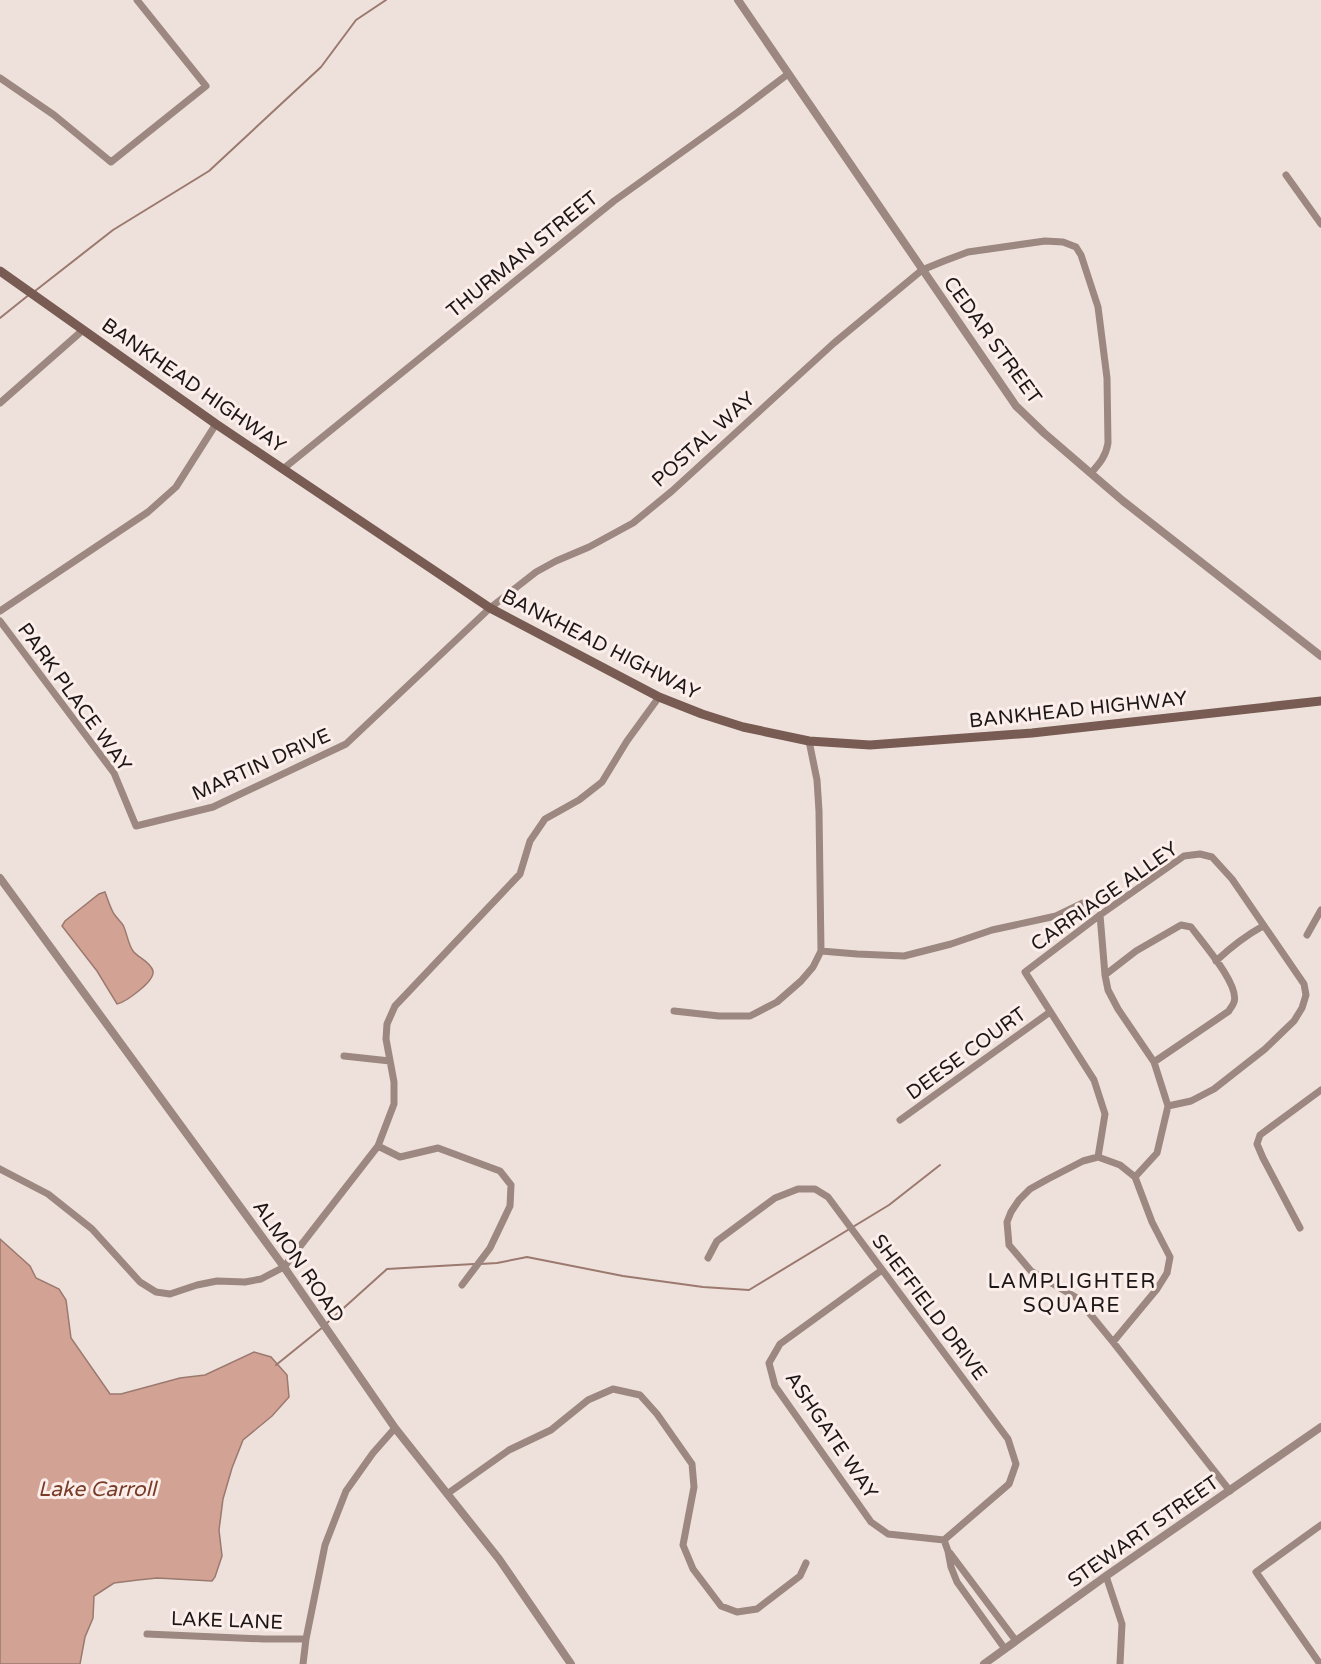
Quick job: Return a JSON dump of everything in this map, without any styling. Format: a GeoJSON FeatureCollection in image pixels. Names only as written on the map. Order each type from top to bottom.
{"type":"FeatureCollection","features":[{"type":"Feature","properties":{"kind":"main road","name":"BANKHEAD HIGHWAY"},"geometry":{"type":"LineString","coordinates":[[0,271],[216,424],[490,608],[659,697],[702,714],[743,727],[809,741],[870,745],[1032,734],[1321,701]]}},
{"type":"Feature","properties":{"kind":"street"},"geometry":{"type":"LineString","coordinates":[[0,78],[54,115],[111,162],[206,86],[136,0]]}},
{"type":"Feature","properties":{"kind":"street","name":"CEDAR STREET"},"geometry":{"type":"LineString","coordinates":[[738,0],[1016,406],[1123,501],[1321,656]]}},
{"type":"Feature","properties":{"kind":"street","name":"THURMAN STREET"},"geometry":{"type":"LineString","coordinates":[[283,469],[614,201],[788,74]]}},
{"type":"Feature","properties":{"kind":"street"},"geometry":{"type":"LineString","coordinates":[[1286,175],[1321,224]]}},
{"type":"Feature","properties":{"kind":"street","name":"POSTAL WAY"},"geometry":{"type":"LineString","coordinates":[[490,608],[536,572],[633,523],[672,491],[834,343],[922,270],[969,252],[1045,241],[1063,242],[1076,247],[1084,262],[1098,307],[1107,378],[1108,443],[1102,461],[1091,473]]}},
{"type":"Feature","properties":{"kind":"street"},"geometry":{"type":"LineString","coordinates":[[0,403],[82,330]]}},
{"type":"Feature","properties":{"kind":"street"},"geometry":{"type":"LineString","coordinates":[[0,611],[148,512],[176,488],[216,424]]}},
{"type":"Feature","properties":{"kind":"street","name":"MARTIN DRIVE"},"geometry":{"type":"LineString","coordinates":[[136,826],[213,807],[346,744],[490,608]]}},
{"type":"Feature","properties":{"kind":"street","name":"PARK PLACE WAY"},"geometry":{"type":"LineString","coordinates":[[0,621],[114,773],[136,826]]}},
{"type":"Feature","properties":{"kind":"street"},"geometry":{"type":"LineString","coordinates":[[0,1169],[48,1194],[92,1229],[140,1282],[156,1292],[170,1294],[217,1281],[255,1281],[284,1267],[378,1146],[394,1104],[394,1082],[386,1031],[395,1006],[520,874],[530,841],[545,819],[579,800],[602,782],[627,741],[659,697]]}},
{"type":"Feature","properties":{"kind":"street"},"geometry":{"type":"LineString","coordinates":[[675,1011],[719,1016],[750,1016],[777,1002],[801,981],[813,967],[821,951],[818,780],[809,741]]}},
{"type":"Feature","properties":{"kind":"street","name":"CARRIAGE ALLEY"},"geometry":{"type":"LineString","coordinates":[[1050,1012],[1025,972],[1100,915],[1184,856],[1200,854],[1212,856],[1232,879],[1304,984],[1306,995],[1302,1008],[1294,1021],[1265,1049],[1214,1089],[1191,1101],[1167,1106]]}},
{"type":"Feature","properties":{"kind":"street","name":"ALMON ROAD"},"geometry":{"type":"LineString","coordinates":[[1,883],[284,1267],[395,1428],[499,1559],[571,1664]]}},
{"type":"Feature","properties":{"kind":"street"},"geometry":{"type":"LineString","coordinates":[[821,951],[904,956],[951,944],[992,930],[1056,916],[1083,903]]}},
{"type":"Feature","properties":{"kind":"street"},"geometry":{"type":"LineString","coordinates":[[1306,935],[1321,910]]}},
{"type":"Feature","properties":{"kind":"street"},"geometry":{"type":"LineString","coordinates":[[1100,915],[1108,990],[1118,1009],[1154,1062],[1167,1106],[1157,1153],[1135,1177]]}},
{"type":"Feature","properties":{"kind":"street"},"geometry":{"type":"LineString","coordinates":[[1105,975],[1136,951],[1182,925],[1191,927],[1228,978],[1234,990],[1235,1002],[1228,1011],[1154,1062]]}},
{"type":"Feature","properties":{"kind":"street"},"geometry":{"type":"LineString","coordinates":[[1216,962],[1230,948],[1263,926]]}},
{"type":"Feature","properties":{"kind":"street"},"geometry":{"type":"LineString","coordinates":[[1050,1012],[1095,1080],[1105,1114],[1098,1157]]}},
{"type":"Feature","properties":{"kind":"street","name":"DEESE COURT"},"geometry":{"type":"LineString","coordinates":[[900,1120],[1050,1012]]}},
{"type":"Feature","properties":{"kind":"street"},"geometry":{"type":"LineString","coordinates":[[344,1056],[390,1061]]}},
{"type":"Feature","properties":{"kind":"street"},"geometry":{"type":"LineString","coordinates":[[1300,1228],[1257,1144],[1260,1135],[1321,1090]]}},
{"type":"Feature","properties":{"kind":"street"},"geometry":{"type":"LineString","coordinates":[[378,1146],[400,1157],[438,1148],[500,1171],[511,1185],[510,1206],[490,1248],[462,1285]]}},
{"type":"Feature","properties":{"kind":"street"},"geometry":{"type":"LineString","coordinates":[[1113,1342],[1157,1289],[1167,1273],[1170,1257],[1152,1222],[1135,1177],[1120,1165],[1098,1157],[1083,1161],[1030,1189],[1018,1200],[1007,1222],[1009,1245],[1031,1271],[1077,1298],[1230,1491]]}},
{"type":"Feature","properties":{"kind":"street","name":"SHEFFIELD DRIVE"},"geometry":{"type":"LineString","coordinates":[[708,1258],[717,1242],[775,1198],[798,1189],[815,1190],[828,1197],[1008,1439],[1016,1464],[1009,1484],[944,1540]]}},
{"type":"Feature","properties":{"kind":"street","name":"ASHGATE WAY"},"geometry":{"type":"LineString","coordinates":[[882,1270],[780,1344],[769,1363],[771,1373],[775,1386],[871,1522],[888,1534],[944,1540]]}},
{"type":"Feature","properties":{"kind":"street"},"geometry":{"type":"LineString","coordinates":[[447,1494],[509,1450],[551,1430],[588,1400],[613,1389],[640,1395],[657,1413],[692,1464],[694,1487],[683,1545],[693,1569],[721,1606],[737,1612],[757,1609],[800,1576],[806,1563]]}},
{"type":"Feature","properties":{"kind":"street","name":"STEWART STREET"},"geometry":{"type":"LineString","coordinates":[[984,1664],[1106,1576],[1321,1427]]}},
{"type":"Feature","properties":{"kind":"street"},"geometry":{"type":"LineString","coordinates":[[303,1664],[325,1545],[346,1491],[373,1453],[395,1428]]}},
{"type":"Feature","properties":{"kind":"street"},"geometry":{"type":"LineString","coordinates":[[1320,1664],[1256,1572],[1321,1525]]}},
{"type":"Feature","properties":{"kind":"street"},"geometry":{"type":"LineString","coordinates":[[944,1540],[957,1582],[1005,1649]]}},
{"type":"Feature","properties":{"kind":"street"},"geometry":{"type":"LineString","coordinates":[[948,1551],[1016,1641]]}},
{"type":"Feature","properties":{"kind":"street"},"geometry":{"type":"LineString","coordinates":[[1106,1576],[1122,1624],[1120,1664]]}},
{"type":"Feature","properties":{"kind":"street","name":"LAKE LANE"},"geometry":{"type":"LineString","coordinates":[[147,1634],[306,1640]]}},
{"type":"Feature","properties":{"kind":"water"},"geometry":{"type":"Polygon","coordinates":[[[105,892],[114,914],[123,925],[131,948],[153,971],[145,985],[117,1004],[97,971],[62,926],[65,921],[99,894],[105,892]]]}},
{"type":"Feature","properties":{"kind":"water","name":"Lake Carroll"},"geometry":{"type":"Polygon","coordinates":[[[0,1239],[30,1266],[36,1278],[59,1289],[66,1300],[71,1338],[110,1394],[121,1394],[180,1378],[205,1375],[254,1352],[271,1357],[287,1375],[289,1397],[272,1416],[243,1440],[232,1468],[223,1499],[219,1530],[222,1556],[215,1577],[212,1581],[157,1578],[114,1583],[94,1596],[93,1618],[85,1637],[80,1664],[0,1664],[0,1239]]]}},
{"type":"Feature","properties":{"kind":"waterway"},"geometry":{"type":"LineString","coordinates":[[35,291],[113,230],[209,171],[321,67],[356,20],[386,0]]}},
{"type":"Feature","properties":{"kind":"waterway"},"geometry":{"type":"LineString","coordinates":[[0,318],[30,294]]}},
{"type":"Feature","properties":{"kind":"waterway"},"geometry":{"type":"LineString","coordinates":[[480,1264],[527,1257],[623,1276],[703,1287],[749,1290],[889,1205],[940,1165]]}},
{"type":"Feature","properties":{"kind":"waterway"},"geometry":{"type":"LineString","coordinates":[[327,1323],[387,1269],[474,1264]]}},
{"type":"Feature","properties":{"kind":"waterway"},"geometry":{"type":"LineString","coordinates":[[276,1365],[323,1327]]}},
{"type":"Feature","properties":{"kind":"district","name":"LAMPLIGHTER SQUARE"},"geometry":{"type":"Point","coordinates":[1072,1293]}}]}
